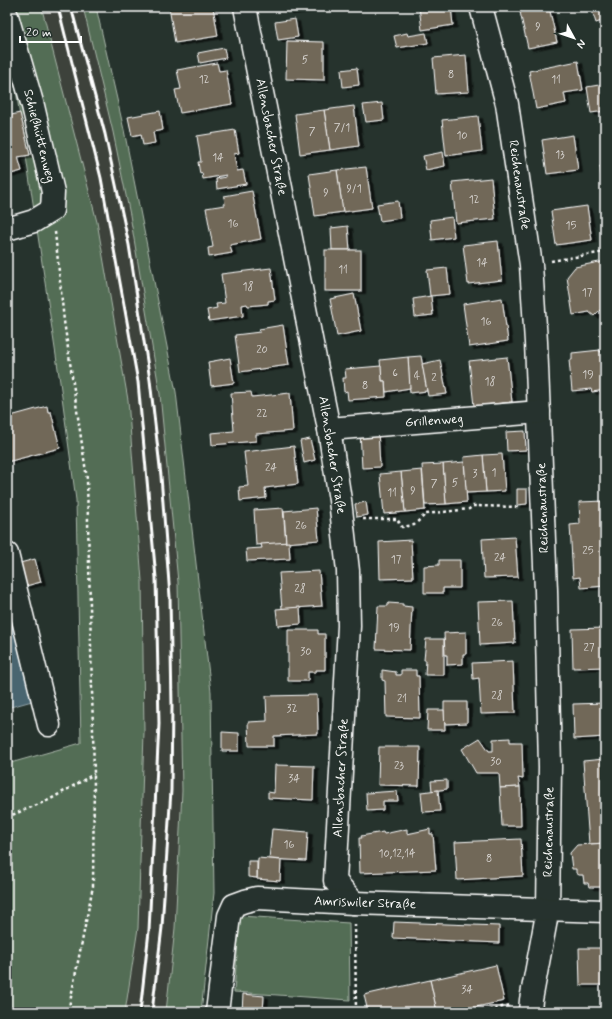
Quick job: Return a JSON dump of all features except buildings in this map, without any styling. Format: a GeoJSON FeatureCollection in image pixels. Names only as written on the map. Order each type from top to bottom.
{"type":"FeatureCollection","features":[{"type":"Feature","properties":{"kind":"street","name":"Allensbacher Straße"},"geometry":{"type":"LineString","coordinates":[[245,7],[329,429],[340,500],[348,571],[349,626],[335,881],[354,903]]}},
{"type":"Feature","properties":{"kind":"street","name":"Reichenaustraße"},"geometry":{"type":"LineString","coordinates":[[481,7],[507,104],[531,265],[536,342],[543,507],[550,767],[548,909],[531,1006]]}},
{"type":"Feature","properties":{"kind":"street","name":"Schießhüttenweg"},"geometry":{"type":"LineString","coordinates":[[7,16],[33,106],[53,192],[52,210]]}},
{"type":"Feature","properties":{"kind":"street"},"geometry":{"type":"LineString","coordinates":[[8,224],[34,221],[52,210]]}},
{"type":"Feature","properties":{"kind":"street","name":"Grillenweg"},"geometry":{"type":"LineString","coordinates":[[329,429],[539,412]]}},
{"type":"Feature","properties":{"kind":"street"},"geometry":{"type":"LineString","coordinates":[[7,554],[49,725]]}},
{"type":"Feature","properties":{"kind":"street","name":"Amriswiler Straße"},"geometry":{"type":"LineString","coordinates":[[217,1012],[229,916],[234,905],[245,900],[257,898],[354,903],[605,911]]}},
{"type":"Feature","properties":{"kind":"path"},"geometry":{"type":"LineString","coordinates":[[52,210],[64,321],[87,479],[94,774],[93,886],[68,1012]]}},
{"type":"Feature","properties":{"kind":"path"},"geometry":{"type":"LineString","coordinates":[[531,265],[605,252]]}},
{"type":"Feature","properties":{"kind":"path"},"geometry":{"type":"LineString","coordinates":[[375,519],[397,519],[402,527],[414,525],[426,514],[469,509],[473,506],[543,507]]}},
{"type":"Feature","properties":{"kind":"path"},"geometry":{"type":"LineString","coordinates":[[7,817],[49,800],[94,774]]}},
{"type":"Feature","properties":{"kind":"path"},"geometry":{"type":"LineString","coordinates":[[354,903],[356,1012]]}},
{"type":"Feature","properties":{"kind":"path"},"geometry":{"type":"LineString","coordinates":[[483,1012],[531,1006]]}},
{"type":"Feature","properties":{"kind":"shaded area"},"geometry":{"type":"Polygon","coordinates":[[[50,7],[83,7],[113,132],[130,215],[160,394],[178,582],[182,791],[175,928],[166,1012],[125,1012],[138,928],[144,732],[142,581],[128,400],[97,222],[43,13],[51,11],[50,7]]]}},
{"type":"Feature","properties":{"kind":"green space"},"geometry":{"type":"Polygon","coordinates":[[[7,7],[40,7],[43,13],[97,222],[128,400],[142,581],[144,732],[138,928],[125,1012],[7,1012],[7,764],[81,743],[76,500],[60,382],[16,90],[7,65],[7,7]]]}},
{"type":"Feature","properties":{"kind":"green space"},"geometry":{"type":"Polygon","coordinates":[[[83,7],[96,7],[124,130],[176,392],[211,692],[214,893],[201,1012],[166,1012],[175,928],[182,791],[178,582],[160,394],[130,215],[113,132],[83,7]]]}},
{"type":"Feature","properties":{"kind":"green space"},"geometry":{"type":"Polygon","coordinates":[[[240,916],[349,923],[350,1000],[234,992],[240,916]]]}},
{"type":"Feature","properties":{"kind":"water"},"geometry":{"type":"Polygon","coordinates":[[[7,602],[32,701],[7,708],[7,602]]]}},
{"type":"Feature","properties":{"kind":"railway"},"geometry":{"type":"LineString","coordinates":[[58,7],[101,178],[138,382],[156,578],[159,724],[149,931],[140,1012]]}},
{"type":"Feature","properties":{"kind":"railway"},"geometry":{"type":"LineString","coordinates":[[71,7],[105,134],[129,245],[150,380],[161,476],[170,597],[172,706],[171,790],[162,927],[152,1012]]}}]}
